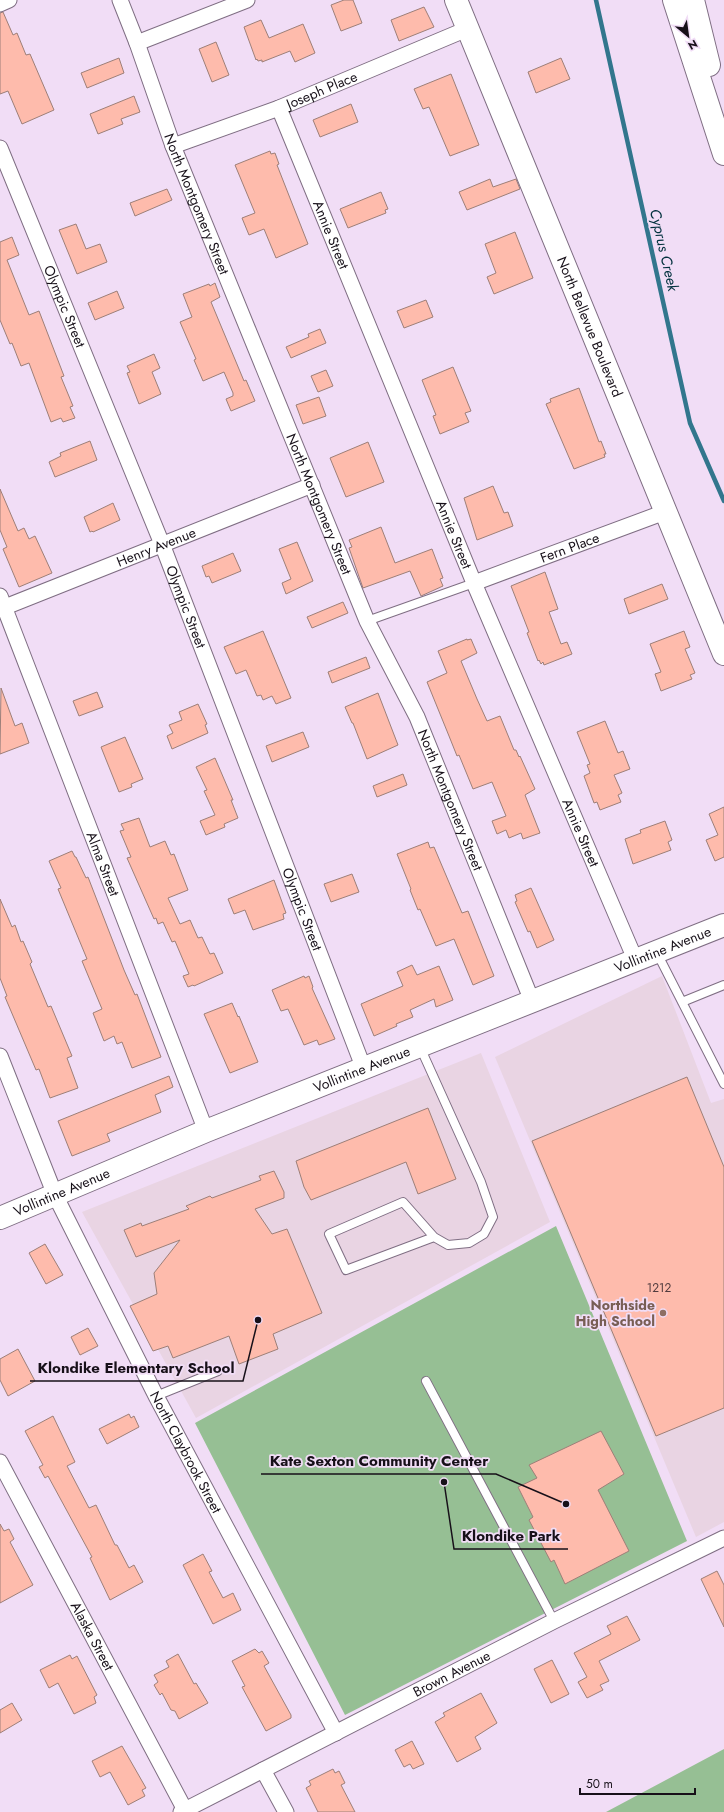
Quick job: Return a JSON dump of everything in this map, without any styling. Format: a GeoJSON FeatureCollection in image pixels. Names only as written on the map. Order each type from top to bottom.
{"type":"FeatureCollection","features":[{"type":"Feature","properties":{"kind":"main road","name":"North Bellevue Boulevard"},"geometry":{"type":"LineString","coordinates":[[456,0],[724,654]]}},
{"type":"Feature","properties":{"kind":"main road"},"geometry":{"type":"LineString","coordinates":[[674,0],[724,154]]}},
{"type":"Feature","properties":{"kind":"main road"},"geometry":{"type":"LineString","coordinates":[[693,0],[724,129]]}},
{"type":"Feature","properties":{"kind":"main road"},"geometry":{"type":"LineString","coordinates":[[702,0],[724,122]]}},
{"type":"Feature","properties":{"kind":"main road","name":"Vollintine Avenue"},"geometry":{"type":"LineString","coordinates":[[0,1218],[206,1131],[724,924]]}},
{"type":"Feature","properties":{"kind":"street"},"geometry":{"type":"LineString","coordinates":[[0,4],[9,0]]}},
{"type":"Feature","properties":{"kind":"street","name":"North Montgomery Street"},"geometry":{"type":"LineString","coordinates":[[120,0],[137,43],[173,146],[367,621],[417,717],[532,1001]]}},
{"type":"Feature","properties":{"kind":"street"},"geometry":{"type":"LineString","coordinates":[[137,43],[247,0]]}},
{"type":"Feature","properties":{"kind":"street","name":"Joseph Place"},"geometry":{"type":"LineString","coordinates":[[173,146],[279,108],[467,29]]}},
{"type":"Feature","properties":{"kind":"street","name":"Annie Street"},"geometry":{"type":"LineString","coordinates":[[279,108],[474,583],[635,959]]}},
{"type":"Feature","properties":{"kind":"street","name":"Olympic Street"},"geometry":{"type":"LineString","coordinates":[[0,148],[162,544],[364,1069]]}},
{"type":"Feature","properties":{"kind":"street","name":"Henry Avenue"},"geometry":{"type":"LineString","coordinates":[[2,604],[162,544],[312,485]]}},
{"type":"Feature","properties":{"kind":"street","name":"Fern Place"},"geometry":{"type":"LineString","coordinates":[[474,583],[665,512]]}},
{"type":"Feature","properties":{"kind":"street","name":"Alma Street"},"geometry":{"type":"LineString","coordinates":[[2,604],[206,1131]]}},
{"type":"Feature","properties":{"kind":"street","name":"North Claybrook Street"},"geometry":{"type":"LineString","coordinates":[[0,1056],[55,1195],[156,1396],[336,1733]]}},
{"type":"Feature","properties":{"kind":"street","name":"Alaska Street"},"geometry":{"type":"LineString","coordinates":[[0,1462],[183,1811]]}},
{"type":"Feature","properties":{"kind":"street","name":"Brown Avenue"},"geometry":{"type":"LineString","coordinates":[[183,1811],[554,1621],[724,1538]]}},
{"type":"Feature","properties":{"kind":"street"},"geometry":{"type":"LineString","coordinates":[[263,1770],[286,1812]]}},
{"type":"Feature","properties":{"kind":"lane"},"geometry":{"type":"LineString","coordinates":[[367,621],[474,583]]}},
{"type":"Feature","properties":{"kind":"lane"},"geometry":{"type":"LineString","coordinates":[[656,951],[724,1084]]}},
{"type":"Feature","properties":{"kind":"lane"},"geometry":{"type":"LineString","coordinates":[[682,1002],[724,985]]}},
{"type":"Feature","properties":{"kind":"lane"},"geometry":{"type":"LineString","coordinates":[[419,1046],[481,1182],[493,1217],[484,1234],[469,1243],[448,1245],[434,1237],[402,1202],[329,1234],[346,1270],[434,1237]]}},
{"type":"Feature","properties":{"kind":"lane"},"geometry":{"type":"LineString","coordinates":[[156,1396],[218,1371]]}},
{"type":"Feature","properties":{"kind":"lane"},"geometry":{"type":"LineString","coordinates":[[426,1381],[554,1621]]}},
{"type":"Feature","properties":{"kind":"shaded area","name":"Northside High School"},"geometry":{"type":"Polygon","coordinates":[[[662,976],[711,1103],[724,1099],[724,1522],[696,1537],[495,1057],[662,976]]]}},
{"type":"Feature","properties":{"kind":"shaded area"},"geometry":{"type":"Polygon","coordinates":[[[481,1053],[550,1222],[196,1418],[82,1212],[481,1053]]]}},
{"type":"Feature","properties":{"kind":"green space"},"geometry":{"type":"Polygon","coordinates":[[[556,1226],[687,1541],[345,1715],[195,1423],[556,1226]]]}},
{"type":"Feature","properties":{"kind":"green space"},"geometry":{"type":"Polygon","coordinates":[[[724,1749],[724,1812],[606,1812],[724,1749]]]}},
{"type":"Feature","properties":{"kind":"building"},"geometry":{"type":"Polygon","coordinates":[[[344,0],[353,0],[362,23],[341,31],[331,5],[344,0]]]}},
{"type":"Feature","properties":{"kind":"building"},"geometry":{"type":"Polygon","coordinates":[[[424,7],[434,27],[399,41],[391,20],[424,7]]]}},
{"type":"Feature","properties":{"kind":"building"},"geometry":{"type":"Polygon","coordinates":[[[3,12],[13,35],[17,33],[26,55],[30,54],[54,110],[22,124],[8,91],[0,94],[0,13],[3,12]]]}},
{"type":"Feature","properties":{"kind":"building"},"geometry":{"type":"Polygon","coordinates":[[[261,20],[269,38],[303,24],[315,53],[295,62],[290,51],[262,62],[262,60],[256,60],[244,27],[261,20]]]}},
{"type":"Feature","properties":{"kind":"building"},"geometry":{"type":"Polygon","coordinates":[[[216,42],[229,75],[212,82],[199,49],[216,42]]]}},
{"type":"Feature","properties":{"kind":"building"},"geometry":{"type":"Polygon","coordinates":[[[119,58],[124,73],[87,88],[81,73],[119,58]]]}},
{"type":"Feature","properties":{"kind":"building"},"geometry":{"type":"Polygon","coordinates":[[[561,58],[570,79],[536,93],[528,72],[561,58]]]}},
{"type":"Feature","properties":{"kind":"building"},"geometry":{"type":"Polygon","coordinates":[[[451,74],[479,145],[450,156],[429,107],[423,109],[414,89],[451,74]]]}},
{"type":"Feature","properties":{"kind":"building"},"geometry":{"type":"Polygon","coordinates":[[[134,96],[140,112],[121,119],[123,124],[98,134],[90,114],[134,96]]]}},
{"type":"Feature","properties":{"kind":"building"},"geometry":{"type":"Polygon","coordinates":[[[351,104],[358,122],[320,137],[313,120],[351,104]]]}},
{"type":"Feature","properties":{"kind":"building"},"geometry":{"type":"Polygon","coordinates":[[[270,151],[271,154],[275,153],[279,164],[277,165],[308,244],[276,258],[264,229],[249,235],[242,218],[255,213],[235,165],[270,151]]]}},
{"type":"Feature","properties":{"kind":"building"},"geometry":{"type":"Polygon","coordinates":[[[490,179],[493,187],[516,179],[520,189],[467,210],[459,192],[490,179]]]}},
{"type":"Feature","properties":{"kind":"building"},"geometry":{"type":"Polygon","coordinates":[[[167,189],[172,200],[135,216],[130,203],[167,189]]]}},
{"type":"Feature","properties":{"kind":"building"},"geometry":{"type":"Polygon","coordinates":[[[381,192],[388,209],[385,210],[386,213],[348,228],[340,209],[381,192]]]}},
{"type":"Feature","properties":{"kind":"building"},"geometry":{"type":"Polygon","coordinates":[[[76,224],[86,249],[100,244],[107,262],[77,274],[59,230],[76,224]]]}},
{"type":"Feature","properties":{"kind":"building"},"geometry":{"type":"Polygon","coordinates":[[[515,232],[533,278],[494,294],[487,277],[496,273],[485,244],[515,232]]]}},
{"type":"Feature","properties":{"kind":"building"},"geometry":{"type":"Polygon","coordinates":[[[12,237],[19,255],[7,260],[29,315],[39,311],[64,376],[61,377],[73,406],[70,407],[75,418],[63,422],[61,418],[51,422],[29,363],[21,366],[12,343],[10,344],[0,320],[0,242],[12,237]]]}},
{"type":"Feature","properties":{"kind":"building"},"geometry":{"type":"Polygon","coordinates":[[[215,283],[220,297],[211,302],[244,381],[246,380],[255,401],[231,411],[226,399],[233,396],[233,393],[224,372],[203,381],[194,360],[196,359],[180,322],[192,317],[183,294],[209,284],[210,286],[215,283]]]}},
{"type":"Feature","properties":{"kind":"building"},"geometry":{"type":"Polygon","coordinates":[[[117,291],[124,308],[95,320],[88,303],[117,291]]]}},
{"type":"Feature","properties":{"kind":"building"},"geometry":{"type":"Polygon","coordinates":[[[426,300],[433,317],[404,328],[397,311],[426,300]]]}},
{"type":"Feature","properties":{"kind":"building"},"geometry":{"type":"Polygon","coordinates":[[[320,329],[326,343],[291,358],[286,347],[309,337],[308,334],[320,329]]]}},
{"type":"Feature","properties":{"kind":"building"},"geometry":{"type":"Polygon","coordinates":[[[154,354],[160,368],[152,372],[161,394],[139,404],[127,373],[130,372],[127,366],[154,354]]]}},
{"type":"Feature","properties":{"kind":"building"},"geometry":{"type":"Polygon","coordinates":[[[453,367],[471,411],[465,413],[469,422],[440,434],[433,416],[436,415],[422,380],[453,367]]]}},
{"type":"Feature","properties":{"kind":"building"},"geometry":{"type":"Polygon","coordinates":[[[326,370],[333,386],[318,392],[311,376],[326,370]]]}},
{"type":"Feature","properties":{"kind":"building"},"geometry":{"type":"Polygon","coordinates":[[[579,388],[599,442],[601,441],[606,454],[604,454],[605,457],[574,469],[546,404],[551,402],[550,399],[579,388]]]}},
{"type":"Feature","properties":{"kind":"building"},"geometry":{"type":"Polygon","coordinates":[[[319,397],[326,416],[303,424],[296,405],[319,397]]]}},
{"type":"Feature","properties":{"kind":"building"},"geometry":{"type":"Polygon","coordinates":[[[90,441],[97,460],[55,477],[49,462],[61,456],[60,453],[90,441]]]}},
{"type":"Feature","properties":{"kind":"building"},"geometry":{"type":"Polygon","coordinates":[[[368,442],[384,482],[346,497],[330,458],[368,442]]]}},
{"type":"Feature","properties":{"kind":"building"},"geometry":{"type":"Polygon","coordinates":[[[493,486],[504,513],[508,512],[513,526],[477,540],[464,498],[493,486]]]}},
{"type":"Feature","properties":{"kind":"building"},"geometry":{"type":"Polygon","coordinates":[[[0,489],[18,531],[24,528],[29,539],[35,536],[52,573],[19,587],[3,549],[7,547],[0,530],[0,489]]]}},
{"type":"Feature","properties":{"kind":"building"},"geometry":{"type":"Polygon","coordinates":[[[113,503],[120,520],[90,532],[84,517],[113,503]]]}},
{"type":"Feature","properties":{"kind":"building"},"geometry":{"type":"Polygon","coordinates":[[[381,527],[395,563],[432,549],[443,578],[440,579],[443,586],[421,596],[410,571],[363,588],[349,548],[352,547],[349,540],[381,527]]]}},
{"type":"Feature","properties":{"kind":"building"},"geometry":{"type":"Polygon","coordinates":[[[297,542],[313,581],[286,594],[282,583],[291,579],[279,549],[297,542]]]}},
{"type":"Feature","properties":{"kind":"building"},"geometry":{"type":"Polygon","coordinates":[[[233,553],[241,571],[212,583],[209,576],[206,577],[202,566],[233,553]]]}},
{"type":"Feature","properties":{"kind":"building"},"geometry":{"type":"Polygon","coordinates":[[[545,572],[558,609],[549,612],[561,644],[567,642],[572,654],[544,665],[543,662],[541,664],[539,660],[538,661],[527,633],[529,632],[511,586],[545,572]]]}},
{"type":"Feature","properties":{"kind":"building"},"geometry":{"type":"Polygon","coordinates":[[[662,584],[668,599],[629,614],[624,599],[662,584]]]}},
{"type":"Feature","properties":{"kind":"building"},"geometry":{"type":"Polygon","coordinates":[[[343,602],[348,613],[312,628],[307,617],[343,602]]]}},
{"type":"Feature","properties":{"kind":"building"},"geometry":{"type":"Polygon","coordinates":[[[263,631],[291,698],[276,704],[272,696],[263,700],[261,695],[257,696],[246,670],[236,674],[224,647],[263,631]]]}},
{"type":"Feature","properties":{"kind":"building"},"geometry":{"type":"Polygon","coordinates":[[[684,631],[690,647],[685,649],[695,673],[690,675],[692,679],[661,691],[655,674],[661,672],[650,644],[684,631]]]}},
{"type":"Feature","properties":{"kind":"building"},"geometry":{"type":"Polygon","coordinates":[[[467,639],[471,639],[477,653],[461,661],[477,699],[487,721],[500,716],[514,750],[516,750],[519,757],[520,756],[535,789],[525,795],[540,833],[523,839],[521,833],[509,838],[506,830],[497,834],[492,821],[506,816],[492,782],[473,789],[459,755],[457,756],[427,682],[447,673],[438,651],[467,639]]]}},
{"type":"Feature","properties":{"kind":"building"},"geometry":{"type":"Polygon","coordinates":[[[366,657],[370,668],[332,683],[328,672],[366,657]]]}},
{"type":"Feature","properties":{"kind":"building"},"geometry":{"type":"Polygon","coordinates":[[[1,688],[15,726],[22,723],[29,743],[0,754],[1,688]]]}},
{"type":"Feature","properties":{"kind":"building"},"geometry":{"type":"Polygon","coordinates":[[[97,692],[103,707],[79,716],[73,701],[97,692]]]}},
{"type":"Feature","properties":{"kind":"building"},"geometry":{"type":"Polygon","coordinates":[[[378,693],[398,745],[367,759],[345,707],[378,693]]]}},
{"type":"Feature","properties":{"kind":"building"},"geometry":{"type":"Polygon","coordinates":[[[198,704],[207,724],[205,725],[208,733],[172,749],[167,736],[173,733],[169,725],[182,720],[179,712],[198,704]]]}},
{"type":"Feature","properties":{"kind":"building"},"geometry":{"type":"Polygon","coordinates":[[[605,721],[618,753],[623,751],[630,769],[614,775],[622,793],[618,795],[621,802],[600,810],[597,802],[594,803],[584,776],[590,773],[587,765],[590,764],[577,732],[605,721]]]}},
{"type":"Feature","properties":{"kind":"building"},"geometry":{"type":"Polygon","coordinates":[[[303,732],[309,747],[272,762],[266,746],[303,732]]]}},
{"type":"Feature","properties":{"kind":"building"},"geometry":{"type":"Polygon","coordinates":[[[125,737],[143,779],[131,784],[132,787],[119,792],[101,747],[125,737]]]}},
{"type":"Feature","properties":{"kind":"building"},"geometry":{"type":"Polygon","coordinates":[[[215,758],[233,800],[231,800],[238,818],[224,824],[225,827],[206,835],[200,821],[215,815],[204,791],[207,790],[196,767],[215,758]]]}},
{"type":"Feature","properties":{"kind":"building"},"geometry":{"type":"Polygon","coordinates":[[[403,774],[407,785],[377,797],[373,786],[403,774]]]}},
{"type":"Feature","properties":{"kind":"building"},"geometry":{"type":"Polygon","coordinates":[[[724,807],[724,857],[715,861],[706,840],[718,835],[709,814],[724,807]]]}},
{"type":"Feature","properties":{"kind":"building"},"geometry":{"type":"Polygon","coordinates":[[[139,818],[150,847],[165,841],[171,855],[174,854],[188,890],[168,898],[180,924],[190,920],[198,938],[202,937],[210,954],[214,953],[223,973],[194,986],[188,987],[183,976],[189,974],[175,941],[172,942],[163,922],[158,924],[156,918],[154,919],[127,858],[131,857],[120,831],[124,830],[121,824],[139,818]]]}},
{"type":"Feature","properties":{"kind":"building"},"geometry":{"type":"Polygon","coordinates":[[[665,821],[672,840],[668,842],[671,850],[633,864],[625,839],[641,833],[640,830],[665,821]]]}},
{"type":"Feature","properties":{"kind":"building"},"geometry":{"type":"Polygon","coordinates":[[[428,842],[430,848],[434,847],[462,913],[468,911],[494,976],[473,985],[454,939],[436,946],[420,909],[418,910],[397,854],[428,842]]]}},
{"type":"Feature","properties":{"kind":"building"},"geometry":{"type":"Polygon","coordinates":[[[72,851],[86,878],[88,877],[124,970],[135,995],[137,994],[161,1057],[132,1068],[122,1042],[117,1044],[114,1036],[104,1041],[93,1013],[102,1009],[82,961],[87,959],[58,889],[61,888],[49,861],[72,851]]]}},
{"type":"Feature","properties":{"kind":"building"},"geometry":{"type":"Polygon","coordinates":[[[352,874],[359,892],[331,902],[324,884],[352,874]]]}},
{"type":"Feature","properties":{"kind":"building"},"geometry":{"type":"Polygon","coordinates":[[[274,880],[286,913],[283,914],[284,919],[253,930],[245,910],[234,914],[228,899],[274,880]]]}},
{"type":"Feature","properties":{"kind":"building"},"geometry":{"type":"Polygon","coordinates":[[[531,888],[554,940],[537,948],[530,931],[528,932],[515,902],[517,901],[515,895],[531,888]]]}},
{"type":"Feature","properties":{"kind":"building"},"geometry":{"type":"Polygon","coordinates":[[[0,899],[12,927],[15,925],[21,942],[23,941],[32,962],[30,964],[48,1007],[51,1006],[72,1056],[67,1058],[78,1088],[50,1098],[39,1069],[36,1070],[5,997],[7,996],[0,978],[0,899]]]}},
{"type":"Feature","properties":{"kind":"building"},"geometry":{"type":"Polygon","coordinates":[[[412,965],[417,975],[439,966],[453,1000],[436,1007],[434,999],[410,1010],[413,1017],[374,1036],[361,1004],[403,986],[397,972],[412,965]]]}},
{"type":"Feature","properties":{"kind":"building"},"geometry":{"type":"Polygon","coordinates":[[[304,976],[305,978],[309,976],[313,987],[312,988],[335,1039],[319,1045],[317,1040],[304,1045],[288,1009],[281,1011],[272,990],[304,976]]]}},
{"type":"Feature","properties":{"kind":"building"},"geometry":{"type":"Polygon","coordinates":[[[232,1003],[258,1062],[230,1073],[204,1014],[232,1003]]]}},
{"type":"Feature","properties":{"kind":"building"},"geometry":{"type":"Polygon","coordinates":[[[169,1076],[173,1087],[155,1095],[161,1112],[107,1134],[110,1141],[72,1156],[58,1121],[169,1076]]]}},
{"type":"Feature","properties":{"kind":"building","name":"Northside High School"},"geometry":{"type":"Polygon","coordinates":[[[687,1077],[724,1167],[724,1408],[656,1436],[532,1141],[687,1077]]]}},
{"type":"Feature","properties":{"kind":"building"},"geometry":{"type":"Polygon","coordinates":[[[428,1108],[456,1179],[418,1194],[406,1162],[311,1200],[304,1187],[296,1161],[428,1108]]]}},
{"type":"Feature","properties":{"kind":"building"},"geometry":{"type":"Polygon","coordinates":[[[274,1171],[284,1192],[284,1198],[255,1209],[272,1234],[287,1229],[322,1313],[273,1334],[278,1349],[239,1364],[229,1336],[173,1358],[168,1346],[153,1351],[130,1306],[157,1294],[154,1273],[180,1240],[136,1257],[124,1230],[141,1223],[142,1226],[189,1209],[186,1206],[210,1196],[212,1198],[261,1180],[259,1176],[274,1171]]]}},
{"type":"Feature","properties":{"kind":"building"},"geometry":{"type":"Polygon","coordinates":[[[45,1244],[63,1275],[46,1284],[29,1253],[45,1244]]]}},
{"type":"Feature","properties":{"kind":"building"},"geometry":{"type":"Polygon","coordinates":[[[88,1328],[98,1346],[80,1355],[71,1337],[88,1328]]]}},
{"type":"Feature","properties":{"kind":"building"},"geometry":{"type":"Polygon","coordinates":[[[18,1349],[35,1381],[8,1396],[0,1380],[0,1359],[18,1349]]]}},
{"type":"Feature","properties":{"kind":"building"},"geometry":{"type":"Polygon","coordinates":[[[129,1414],[131,1418],[134,1416],[139,1427],[107,1444],[99,1429],[129,1414]]]}},
{"type":"Feature","properties":{"kind":"building"},"geometry":{"type":"Polygon","coordinates":[[[53,1416],[75,1462],[67,1466],[89,1508],[96,1505],[115,1545],[117,1545],[129,1568],[134,1565],[143,1582],[110,1600],[90,1558],[92,1557],[48,1476],[45,1478],[39,1467],[43,1465],[25,1431],[53,1416]]]}},
{"type":"Feature","properties":{"kind":"building"},"geometry":{"type":"Polygon","coordinates":[[[601,1431],[624,1474],[598,1490],[629,1551],[565,1584],[554,1560],[551,1562],[529,1520],[533,1517],[518,1487],[537,1478],[529,1465],[601,1431]]]}},
{"type":"Feature","properties":{"kind":"building"},"geometry":{"type":"Polygon","coordinates":[[[0,1524],[4,1531],[9,1529],[14,1539],[10,1542],[33,1585],[0,1603],[0,1524]]]}},
{"type":"Feature","properties":{"kind":"building"},"geometry":{"type":"Polygon","coordinates":[[[203,1554],[212,1571],[209,1572],[223,1598],[233,1593],[241,1610],[213,1624],[183,1565],[203,1554]]]}},
{"type":"Feature","properties":{"kind":"building"},"geometry":{"type":"Polygon","coordinates":[[[717,1571],[724,1585],[724,1627],[701,1579],[717,1571]]]}},
{"type":"Feature","properties":{"kind":"building"},"geometry":{"type":"Polygon","coordinates":[[[627,1616],[640,1640],[599,1661],[609,1681],[600,1685],[603,1690],[587,1698],[578,1682],[587,1677],[574,1653],[611,1634],[607,1626],[627,1616]]]}},
{"type":"Feature","properties":{"kind":"building"},"geometry":{"type":"Polygon","coordinates":[[[255,1649],[259,1653],[262,1651],[269,1663],[264,1666],[291,1715],[291,1718],[266,1731],[242,1687],[245,1686],[232,1661],[255,1649]]]}},
{"type":"Feature","properties":{"kind":"building"},"geometry":{"type":"Polygon","coordinates":[[[178,1654],[194,1684],[196,1683],[208,1703],[179,1719],[175,1711],[171,1710],[162,1693],[160,1695],[154,1685],[158,1682],[154,1675],[169,1667],[166,1661],[178,1654]]]}},
{"type":"Feature","properties":{"kind":"building"},"geometry":{"type":"Polygon","coordinates":[[[70,1655],[72,1659],[77,1656],[97,1695],[94,1697],[96,1703],[74,1714],[58,1683],[49,1688],[40,1670],[70,1655]]]}},
{"type":"Feature","properties":{"kind":"building"},"geometry":{"type":"Polygon","coordinates":[[[552,1660],[569,1694],[551,1703],[534,1669],[552,1660]]]}},
{"type":"Feature","properties":{"kind":"building"},"geometry":{"type":"Polygon","coordinates":[[[481,1693],[497,1723],[475,1737],[481,1749],[457,1762],[435,1722],[445,1716],[443,1713],[481,1693]]]}},
{"type":"Feature","properties":{"kind":"building"},"geometry":{"type":"Polygon","coordinates":[[[12,1703],[22,1720],[0,1733],[0,1710],[12,1703]]]}},
{"type":"Feature","properties":{"kind":"building"},"geometry":{"type":"Polygon","coordinates":[[[412,1741],[424,1764],[413,1769],[410,1764],[404,1767],[395,1750],[412,1741]]]}},
{"type":"Feature","properties":{"kind":"building"},"geometry":{"type":"Polygon","coordinates":[[[122,1746],[146,1788],[142,1790],[145,1796],[128,1805],[110,1772],[100,1777],[92,1761],[122,1746]]]}},
{"type":"Feature","properties":{"kind":"building"},"geometry":{"type":"Polygon","coordinates":[[[333,1769],[335,1773],[339,1771],[345,1783],[341,1785],[355,1812],[318,1812],[306,1788],[311,1785],[309,1781],[333,1769]]]}},
{"type":"Feature","properties":{"kind":"waterway","name":"Cyprus Creek"},"geometry":{"type":"LineString","coordinates":[[596,0],[690,423],[724,501]]}},
{"type":"Feature","properties":{"kind":"place","name":"Northside High School"},"geometry":{"type":"Point","coordinates":[663,1313]}},
{"type":"Feature","properties":{"kind":"place","name":"Klondike Elementary School"},"geometry":{"type":"Point","coordinates":[258,1320]}},
{"type":"Feature","properties":{"kind":"place","name":"Klondike Park"},"geometry":{"type":"Point","coordinates":[444,1482]}},
{"type":"Feature","properties":{"kind":"place","name":"Kate Sexton Community Center"},"geometry":{"type":"Point","coordinates":[566,1504]}}]}
